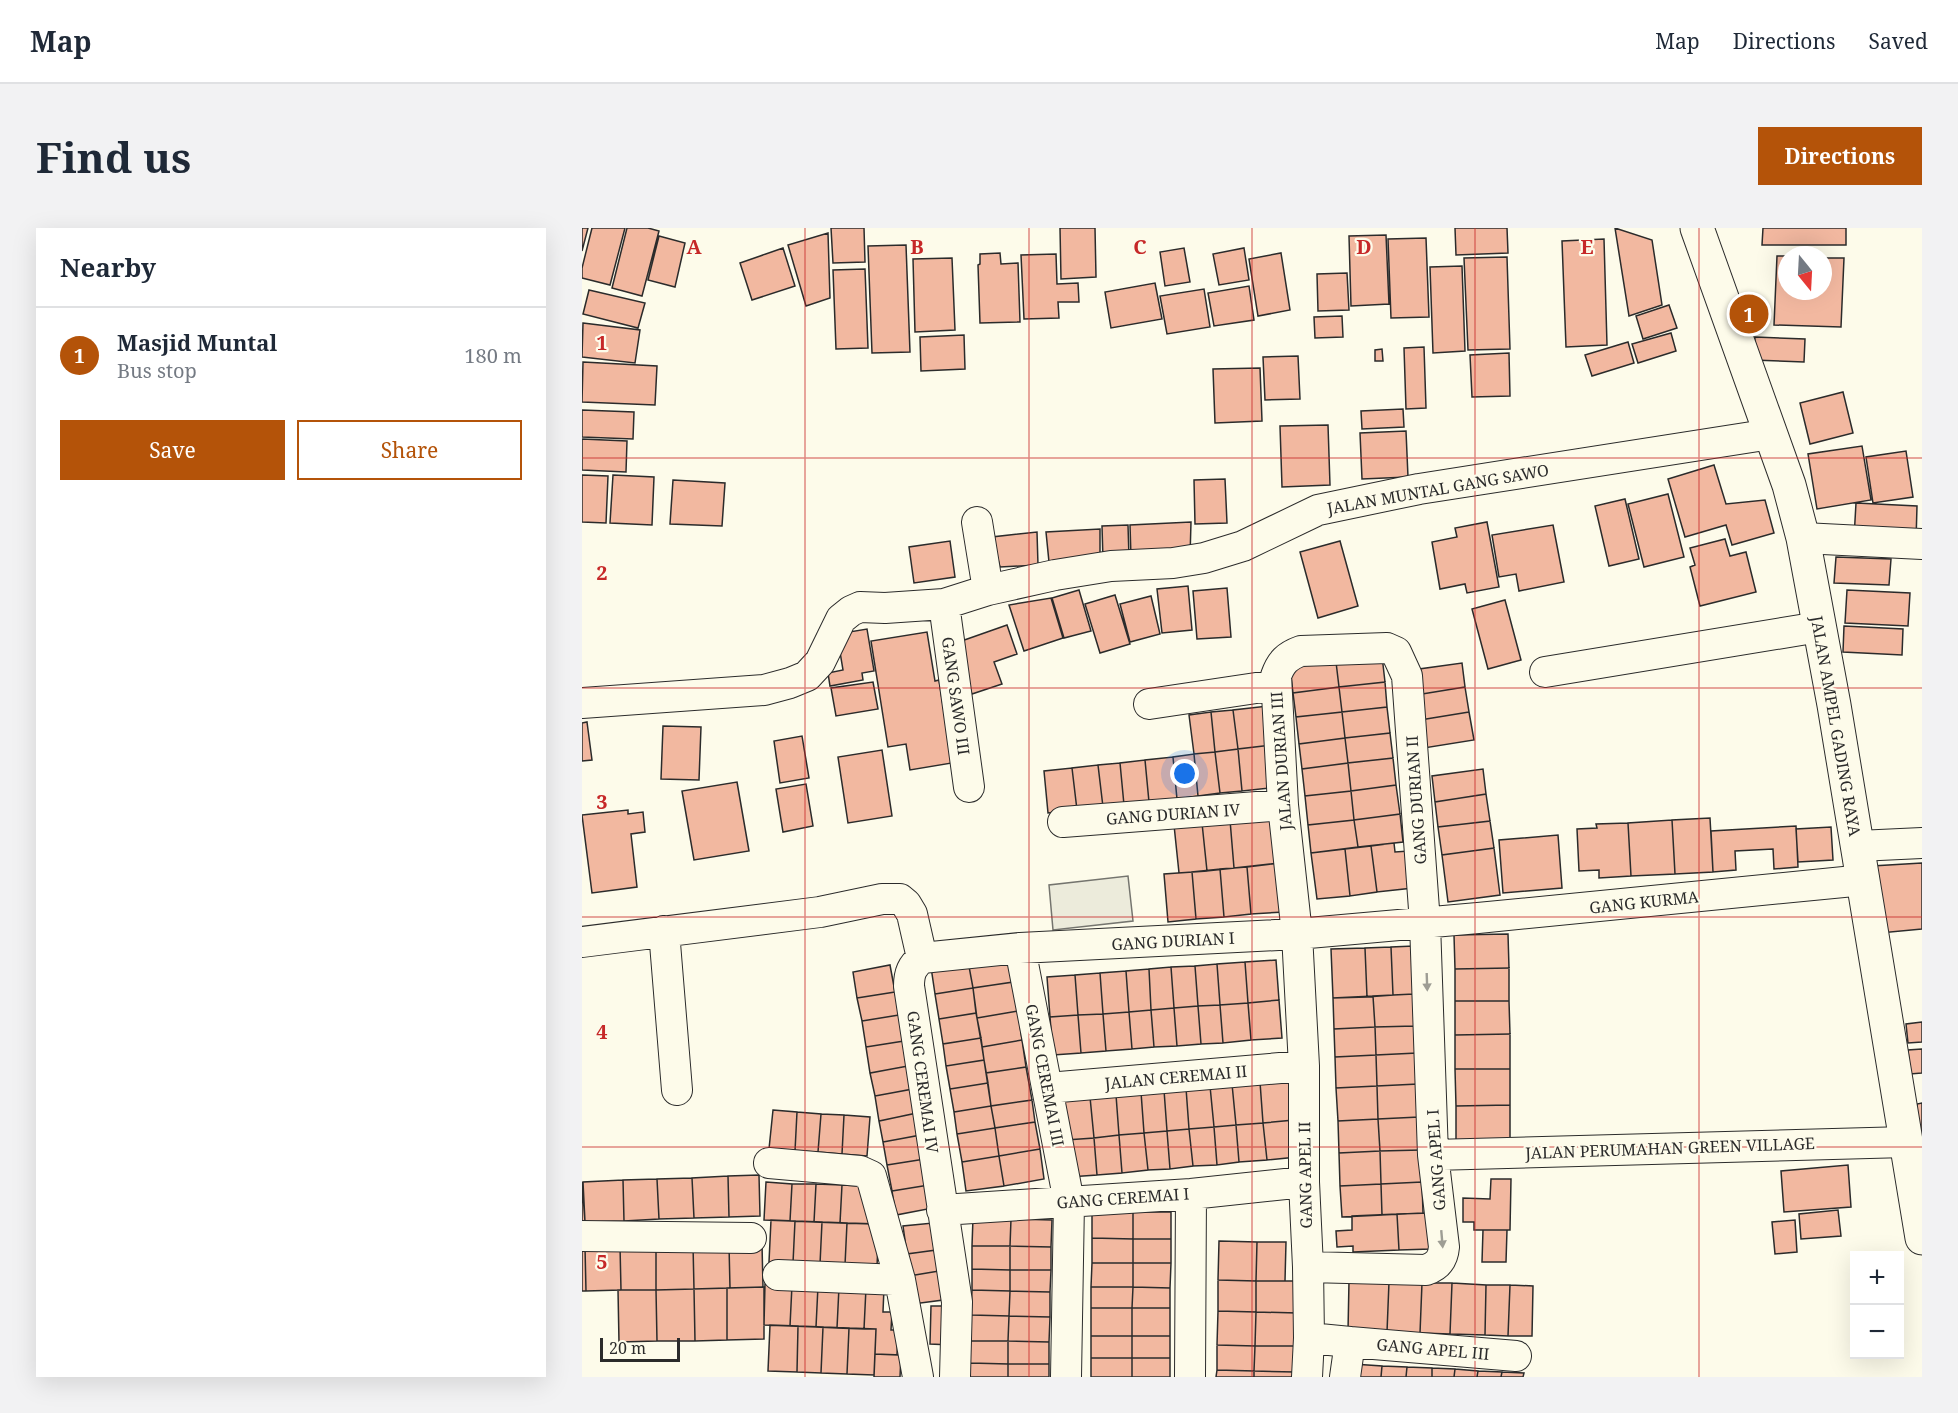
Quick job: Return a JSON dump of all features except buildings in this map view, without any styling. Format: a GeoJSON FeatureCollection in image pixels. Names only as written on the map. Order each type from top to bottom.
{"type":"FeatureCollection","features":[{"type":"Feature","properties":{"kind":"main road","name":"JALAN AMPEL GADING RAYA"},"geometry":{"type":"LineString","coordinates":[[1697,228],[1789,485],[1803,538],[1864,880],[1922,1238]]}},
{"type":"Feature","properties":{"kind":"street","name":"JALAN MUNTAL GANG SAWO"},"geometry":{"type":"LineString","coordinates":[[582,703],[764,690],[790,683],[807,676],[820,662],[841,619],[860,607],[885,608],[944,604],[1055,575],[1111,566],[1173,563],[1204,558],[1243,546],[1318,510],[1419,489],[1770,434]]}},
{"type":"Feature","properties":{"kind":"street"},"geometry":{"type":"LineString","coordinates":[[977,522],[988,591]]}},
{"type":"Feature","properties":{"kind":"street"},"geometry":{"type":"LineString","coordinates":[[1803,538],[1922,544]]}},
{"type":"Feature","properties":{"kind":"street","name":"GANG SAWO III"},"geometry":{"type":"LineString","coordinates":[[944,604],[969,787]]}},
{"type":"Feature","properties":{"kind":"street"},"geometry":{"type":"LineString","coordinates":[[1545,672],[1819,627]]}},
{"type":"Feature","properties":{"kind":"street","name":"JALAN DURIAN III"},"geometry":{"type":"LineString","coordinates":[[1297,934],[1283,805],[1276,685],[1276,676],[1281,663],[1289,655],[1301,651],[1387,648],[1396,652],[1407,676]]}},
{"type":"Feature","properties":{"kind":"street","name":"GANG DURIAN II"},"geometry":{"type":"LineString","coordinates":[[1407,676],[1425,923]]}},
{"type":"Feature","properties":{"kind":"street"},"geometry":{"type":"LineString","coordinates":[[1149,704],[1276,685]]}},
{"type":"Feature","properties":{"kind":"street","name":"GANG DURIAN IV"},"geometry":{"type":"LineString","coordinates":[[1063,822],[1283,805]]}},
{"type":"Feature","properties":{"kind":"street"},"geometry":{"type":"LineString","coordinates":[[1858,846],[1922,843]]}},
{"type":"Feature","properties":{"kind":"street","name":"GANG KURMA"},"geometry":{"type":"LineString","coordinates":[[1425,923],[1864,880]]}},
{"type":"Feature","properties":{"kind":"street"},"geometry":{"type":"LineString","coordinates":[[582,942],[820,912],[882,900],[900,900],[906,904],[912,914],[922,958]]}},
{"type":"Feature","properties":{"kind":"street","name":"GANG DURIAN I"},"geometry":{"type":"LineString","coordinates":[[922,958],[1020,948],[1297,934],[1425,923]]}},
{"type":"Feature","properties":{"kind":"street","name":"GANG APEL I"},"geometry":{"type":"LineString","coordinates":[[1308,1267],[1426,1270],[1439,1263],[1443,1255],[1433,1155],[1425,923]]}},
{"type":"Feature","properties":{"kind":"street"},"geometry":{"type":"LineString","coordinates":[[664,931],[677,1090]]}},
{"type":"Feature","properties":{"kind":"street","name":"GANG APEL II"},"geometry":{"type":"LineString","coordinates":[[1297,934],[1304,1066],[1304,1182],[1309,1338],[1307,1377]]}},
{"type":"Feature","properties":{"kind":"street","name":"GANG CEREMAI III"},"geometry":{"type":"LineString","coordinates":[[1020,948],[1069,1202],[1066,1377]]}},
{"type":"Feature","properties":{"kind":"street","name":"GANG CEREMAI IV"},"geometry":{"type":"LineString","coordinates":[[922,958],[914,964],[909,975],[909,986],[957,1302],[955,1377]]}},
{"type":"Feature","properties":{"kind":"street","name":"JALAN CEREMAI II"},"geometry":{"type":"LineString","coordinates":[[1048,1088],[1304,1066]]}},
{"type":"Feature","properties":{"kind":"street","name":"JALAN PERUMAHAN GREEN VILLAGE"},"geometry":{"type":"LineString","coordinates":[[1433,1155],[1906,1142]]}},
{"type":"Feature","properties":{"kind":"street"},"geometry":{"type":"LineString","coordinates":[[769,1163],[866,1172],[871,1176],[900,1280],[918,1377]]}},
{"type":"Feature","properties":{"kind":"street","name":"GANG CEREMAI I"},"geometry":{"type":"LineString","coordinates":[[942,1210],[1191,1194],[1304,1182]]}},
{"type":"Feature","properties":{"kind":"street"},"geometry":{"type":"LineString","coordinates":[[1190,1377],[1191,1194]]}},
{"type":"Feature","properties":{"kind":"street"},"geometry":{"type":"LineString","coordinates":[[582,1236],[751,1238]]}},
{"type":"Feature","properties":{"kind":"street"},"geometry":{"type":"LineString","coordinates":[[778,1275],[900,1280]]}},
{"type":"Feature","properties":{"kind":"street"},"geometry":{"type":"LineString","coordinates":[[1309,1338],[1350,1341],[1345,1377]]}},
{"type":"Feature","properties":{"kind":"street","name":"GANG APEL III"},"geometry":{"type":"LineString","coordinates":[[1350,1341],[1516,1356]]}},
{"type":"Feature","properties":{"kind":"shaded area"},"geometry":{"type":"Polygon","coordinates":[[[1128,876],[1133,921],[1053,930],[1049,885],[1128,876]]]}},
{"type":"Feature","properties":{"kind":"place","name":"Masjid Muntal"},"geometry":{"type":"Point","coordinates":[1749,314]}}]}
